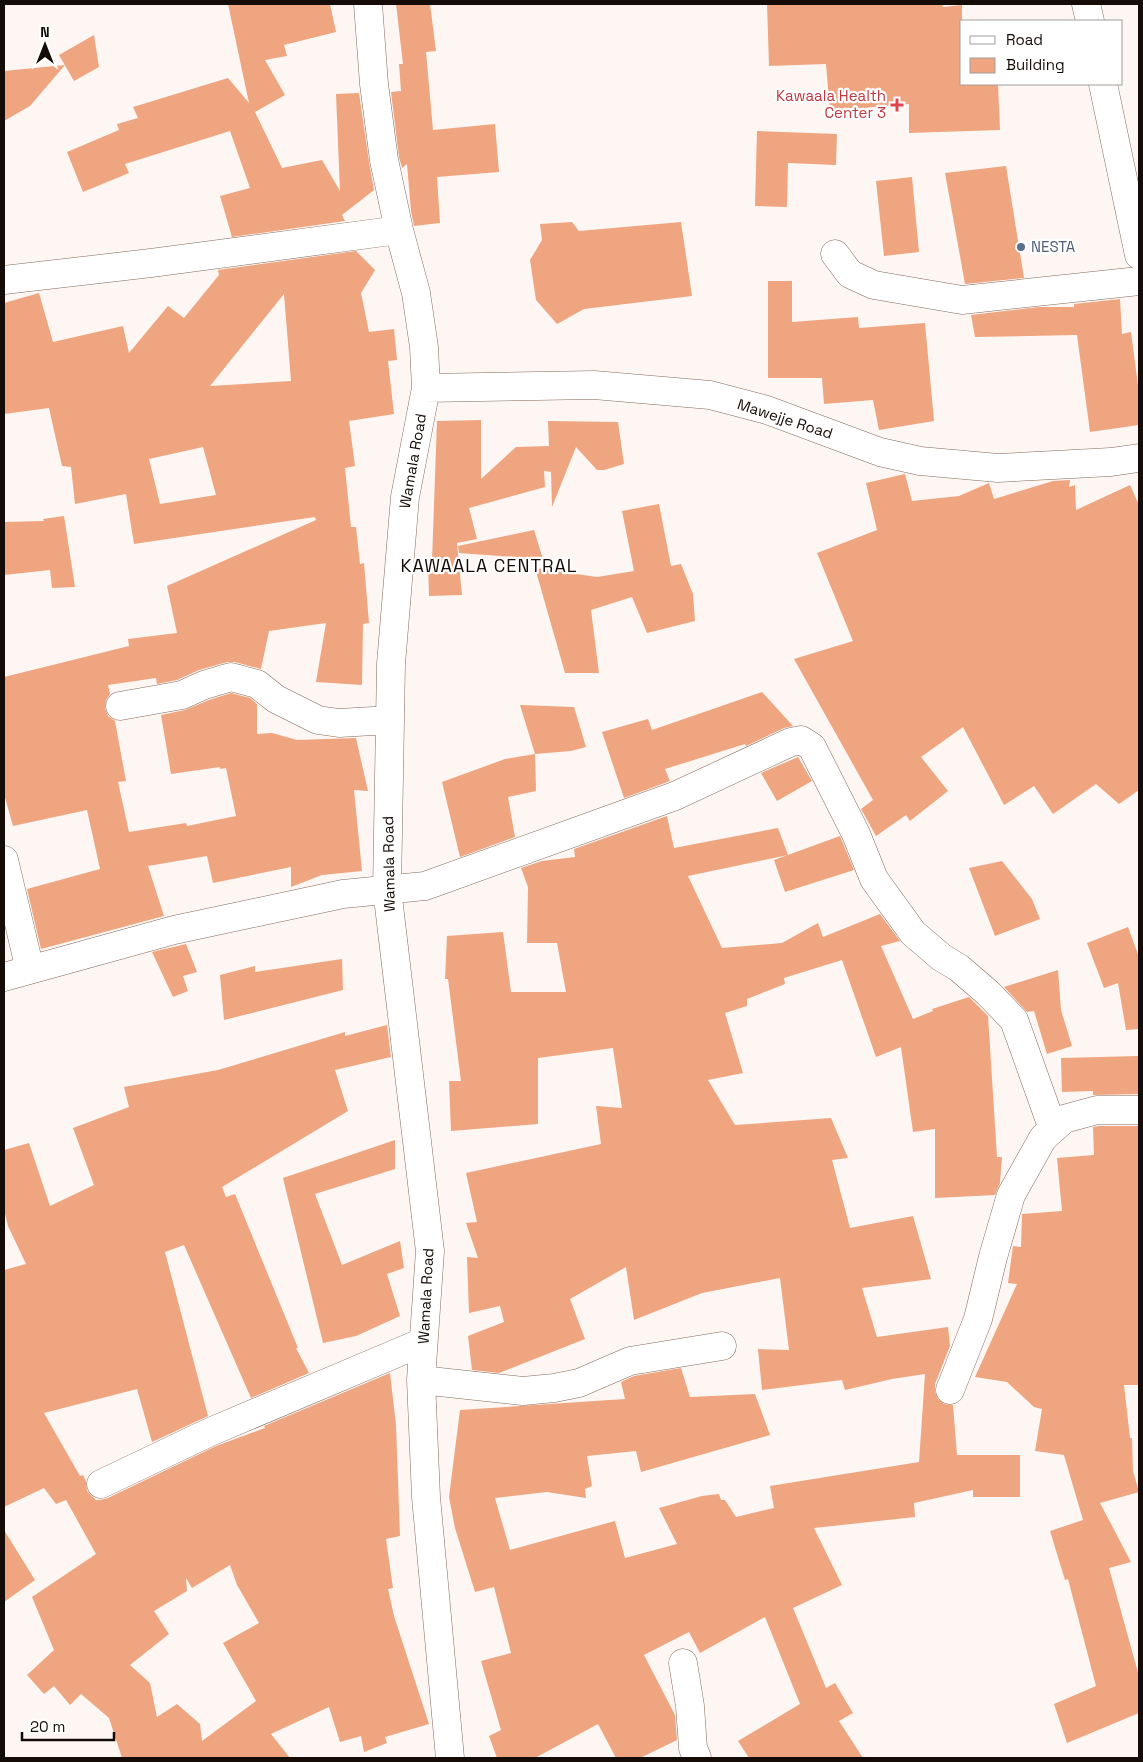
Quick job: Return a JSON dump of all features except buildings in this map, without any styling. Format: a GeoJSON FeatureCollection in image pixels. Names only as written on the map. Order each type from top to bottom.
{"type":"FeatureCollection","features":[{"type":"Feature","properties":{"kind":"street","name":"Wamala Road"},"geometry":{"type":"LineString","coordinates":[[368,4],[374,84],[383,150],[399,230],[416,292],[424,347],[426,388],[406,497],[391,664],[387,889],[430,1251],[421,1380],[426,1497],[450,1758]]}},
{"type":"Feature","properties":{"kind":"street"},"geometry":{"type":"LineString","coordinates":[[1086,4],[1090,20]]}},
{"type":"Feature","properties":{"kind":"street"},"geometry":{"type":"LineString","coordinates":[[1103,85],[1139,255]]}},
{"type":"Feature","properties":{"kind":"street"},"geometry":{"type":"LineString","coordinates":[[4,280],[151,263],[399,230]]}},
{"type":"Feature","properties":{"kind":"street"},"geometry":{"type":"LineString","coordinates":[[834,254],[850,274],[874,285],[962,300],[1139,281]]}},
{"type":"Feature","properties":{"kind":"street","name":"Mawejje Road"},"geometry":{"type":"LineString","coordinates":[[426,388],[594,385],[710,395],[767,410],[880,452],[920,461],[998,468],[1111,462],[1139,458]]}},
{"type":"Feature","properties":{"kind":"street"},"geometry":{"type":"LineString","coordinates":[[120,706],[182,695],[204,685],[231,678],[257,684],[276,699],[318,720],[339,723],[390,720]]}},
{"type":"Feature","properties":{"kind":"street"},"geometry":{"type":"LineString","coordinates":[[4,977],[174,930],[344,894],[425,886],[675,796],[791,742],[801,740],[812,747],[856,834],[874,878],[913,933],[941,957],[959,968],[988,993],[1014,1020],[1053,1129]]}},
{"type":"Feature","properties":{"kind":"street"},"geometry":{"type":"LineString","coordinates":[[4,860],[30,970]]}},
{"type":"Feature","properties":{"kind":"street"},"geometry":{"type":"LineString","coordinates":[[950,1390],[978,1319],[1011,1195],[1043,1138],[1064,1119],[1098,1110],[1139,1110]]}},
{"type":"Feature","properties":{"kind":"street"},"geometry":{"type":"LineString","coordinates":[[101,1484],[210,1432],[423,1342]]}},
{"type":"Feature","properties":{"kind":"street"},"geometry":{"type":"LineString","coordinates":[[421,1380],[523,1391],[554,1388],[579,1383],[630,1361],[722,1346]]}},
{"type":"Feature","properties":{"kind":"street"},"geometry":{"type":"LineString","coordinates":[[683,1663],[690,1706],[693,1748],[697,1758]]}},
{"type":"Feature","properties":{"kind":"place","name":"Kawaala Health Center 3"},"geometry":{"type":"Point","coordinates":[897,105]}},
{"type":"Feature","properties":{"kind":"place","name":"NESTA"},"geometry":{"type":"Point","coordinates":[1021,247]}},
{"type":"Feature","properties":{"kind":"district","name":"KAWAALA CENTRAL"},"geometry":{"type":"Point","coordinates":[489,566]}}]}
